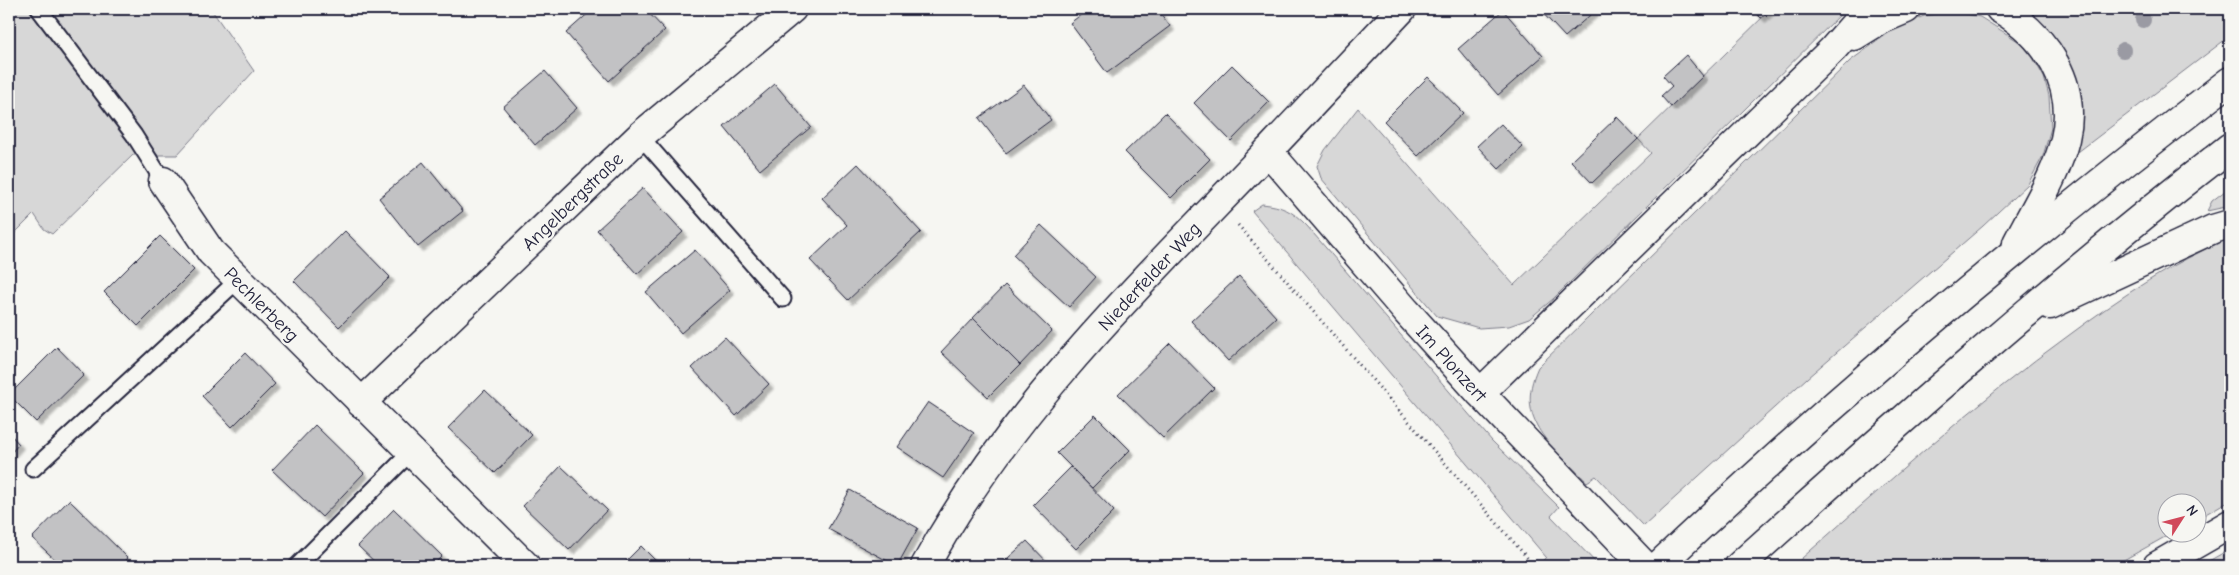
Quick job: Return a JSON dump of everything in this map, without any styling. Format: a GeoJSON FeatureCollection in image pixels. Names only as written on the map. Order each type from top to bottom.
{"type":"FeatureCollection","features":[{"type":"Feature","properties":{"kind":"main road","name":"Angelbergstraße"},"geometry":{"type":"LineString","coordinates":[[361,403],[640,136],[792,9]]}},
{"type":"Feature","properties":{"kind":"main road","name":"Niederfelder Weg"},"geometry":{"type":"LineString","coordinates":[[925,566],[967,498],[1031,409],[1117,309],[1402,9]]}},
{"type":"Feature","properties":{"kind":"main road"},"geometry":{"type":"LineString","coordinates":[[1480,394],[1833,49],[1868,9]]}},
{"type":"Feature","properties":{"kind":"main road"},"geometry":{"type":"LineString","coordinates":[[1833,49],[1880,20],[1906,9]]}},
{"type":"Feature","properties":{"kind":"main road"},"geometry":{"type":"LineString","coordinates":[[2000,9],[2018,20],[2040,40],[2060,74],[2066,91],[2068,113],[2065,138],[2057,164],[2010,254]]}},
{"type":"Feature","properties":{"kind":"main road"},"geometry":{"type":"LineString","coordinates":[[1658,566],[1860,381],[2010,254],[2230,81]]}},
{"type":"Feature","properties":{"kind":"main road"},"geometry":{"type":"LineString","coordinates":[[1739,566],[2019,319],[2097,253],[2230,147]]}},
{"type":"Feature","properties":{"kind":"main road","name":"Im Plonzert"},"geometry":{"type":"LineString","coordinates":[[1268,151],[1480,394],[1645,566]]}},
{"type":"Feature","properties":{"kind":"main road","name":"Pechlerberg"},"geometry":{"type":"LineString","coordinates":[[163,181],[211,252],[526,566]]}},
{"type":"Feature","properties":{"kind":"main road"},"geometry":{"type":"LineString","coordinates":[[2019,319],[2213,229],[2230,224]]}},
{"type":"Feature","properties":{"kind":"main road"},"geometry":{"type":"LineString","coordinates":[[2157,566],[2230,524]]}},
{"type":"Feature","properties":{"kind":"lane","name":"Pechlerberg"},"geometry":{"type":"LineString","coordinates":[[39,9],[134,135],[163,181]]}},
{"type":"Feature","properties":{"kind":"lane"},"geometry":{"type":"LineString","coordinates":[[640,136],[783,299]]}},
{"type":"Feature","properties":{"kind":"lane"},"geometry":{"type":"LineString","coordinates":[[33,470],[238,280]]}},
{"type":"Feature","properties":{"kind":"lane"},"geometry":{"type":"LineString","coordinates":[[297,566],[411,452]]}},
{"type":"Feature","properties":{"kind":"path"},"geometry":{"type":"LineString","coordinates":[[1219,203],[1530,561],[1525,566]]}},
{"type":"Feature","properties":{"kind":"shaded area"},"geometry":{"type":"Polygon","coordinates":[[[9,9],[211,9],[254,71],[177,155],[133,155],[52,234],[44,229],[34,214],[9,239],[9,9]]]}},
{"type":"Feature","properties":{"kind":"shaded area"},"geometry":{"type":"Polygon","coordinates":[[[1771,9],[1846,9],[1553,299],[1529,319],[1509,326],[1479,328],[1437,316],[1321,178],[1317,166],[1325,150],[1358,108],[1514,285],[1651,153],[1638,139],[1771,9]]]}},
{"type":"Feature","properties":{"kind":"shaded area"},"geometry":{"type":"Polygon","coordinates":[[[2028,9],[2230,9],[2230,36],[2074,155],[2081,111],[2075,75],[2068,58],[2057,42],[2028,9]]]}},
{"type":"Feature","properties":{"kind":"shaded area"},"geometry":{"type":"Polygon","coordinates":[[[1953,11],[1980,17],[2021,43],[2033,58],[2044,77],[2049,96],[2051,128],[2043,156],[2028,184],[1983,226],[1807,378],[1644,526],[1596,476],[1587,482],[1561,457],[1540,432],[1530,403],[1532,386],[1538,367],[1850,61],[1898,26],[1924,16],[1953,11]]]}},
{"type":"Feature","properties":{"kind":"shaded area"},"geometry":{"type":"Polygon","coordinates":[[[2230,187],[2230,206],[2207,211],[2212,201],[2230,187]]]}},
{"type":"Feature","properties":{"kind":"shaded area"},"geometry":{"type":"Polygon","coordinates":[[[1262,204],[1287,210],[1307,226],[1492,441],[1559,507],[1551,516],[1599,566],[1538,566],[1546,557],[1252,211],[1262,204]]]}},
{"type":"Feature","properties":{"kind":"shaded area"},"geometry":{"type":"Polygon","coordinates":[[[2230,238],[2230,500],[2206,514],[2206,492],[2156,492],[2156,542],[2113,566],[1793,566],[1964,417],[2035,360],[2148,281],[2209,247],[2230,238]]]}},
{"type":"Feature","properties":{"kind":"shaded area"},"geometry":{"type":"Polygon","coordinates":[[[2230,549],[2230,566],[2200,566],[2230,549]]]}},
{"type":"Feature","properties":{"kind":"building"},"geometry":{"type":"Polygon","coordinates":[[[593,9],[645,9],[665,30],[609,81],[566,33],[593,9]]]}},
{"type":"Feature","properties":{"kind":"building"},"geometry":{"type":"Polygon","coordinates":[[[1084,9],[1157,9],[1170,26],[1107,73],[1070,23],[1086,11],[1084,9]]]}},
{"type":"Feature","properties":{"kind":"building"},"geometry":{"type":"Polygon","coordinates":[[[1539,9],[1597,9],[1565,37],[1539,9]]]}},
{"type":"Feature","properties":{"kind":"building"},"geometry":{"type":"Polygon","coordinates":[[[1752,9],[1771,9],[1761,18],[1752,9]]]}},
{"type":"Feature","properties":{"kind":"building"},"geometry":{"type":"Polygon","coordinates":[[[1503,10],[1543,56],[1498,95],[1458,49],[1503,10]]]}},
{"type":"Feature","properties":{"kind":"building"},"geometry":{"type":"Polygon","coordinates":[[[1686,55],[1703,76],[1671,107],[1661,96],[1672,86],[1663,76],[1686,55]]]}},
{"type":"Feature","properties":{"kind":"building"},"geometry":{"type":"Polygon","coordinates":[[[1232,65],[1269,102],[1231,141],[1194,103],[1232,65]]]}},
{"type":"Feature","properties":{"kind":"building"},"geometry":{"type":"Polygon","coordinates":[[[545,71],[577,108],[535,145],[503,107],[545,71]]]}},
{"type":"Feature","properties":{"kind":"building"},"geometry":{"type":"Polygon","coordinates":[[[1428,77],[1463,113],[1418,156],[1384,121],[1428,77]]]}},
{"type":"Feature","properties":{"kind":"building"},"geometry":{"type":"Polygon","coordinates":[[[775,84],[811,127],[760,170],[724,127],[775,84]]]}},
{"type":"Feature","properties":{"kind":"building"},"geometry":{"type":"Polygon","coordinates":[[[1024,85],[1051,120],[1006,153],[979,118],[1024,85]]]}},
{"type":"Feature","properties":{"kind":"building"},"geometry":{"type":"Polygon","coordinates":[[[1165,113],[1210,159],[1171,198],[1125,152],[1165,113]]]}},
{"type":"Feature","properties":{"kind":"building"},"geometry":{"type":"Polygon","coordinates":[[[1617,117],[1638,139],[1592,183],[1571,161],[1617,117]]]}},
{"type":"Feature","properties":{"kind":"building"},"geometry":{"type":"Polygon","coordinates":[[[1501,124],[1523,147],[1499,169],[1477,146],[1501,124]]]}},
{"type":"Feature","properties":{"kind":"building"},"geometry":{"type":"Polygon","coordinates":[[[423,162],[463,211],[418,247],[379,198],[423,162]]]}},
{"type":"Feature","properties":{"kind":"building"},"geometry":{"type":"Polygon","coordinates":[[[858,164],[921,232],[848,300],[810,260],[847,225],[822,198],[858,164]]]}},
{"type":"Feature","properties":{"kind":"building"},"geometry":{"type":"Polygon","coordinates":[[[643,188],[683,232],[637,274],[597,230],[643,188]]]}},
{"type":"Feature","properties":{"kind":"building"},"geometry":{"type":"Polygon","coordinates":[[[1041,225],[1096,277],[1069,307],[1013,255],[1041,225]]]}},
{"type":"Feature","properties":{"kind":"building"},"geometry":{"type":"Polygon","coordinates":[[[345,231],[390,277],[339,327],[294,281],[345,231]]]}},
{"type":"Feature","properties":{"kind":"building"},"geometry":{"type":"Polygon","coordinates":[[[160,236],[194,270],[138,326],[104,292],[160,236]]]}},
{"type":"Feature","properties":{"kind":"building"},"geometry":{"type":"Polygon","coordinates":[[[695,250],[730,290],[681,333],[646,292],[695,250]]]}},
{"type":"Feature","properties":{"kind":"building"},"geometry":{"type":"Polygon","coordinates":[[[1239,276],[1276,317],[1228,361],[1191,321],[1239,276]]]}},
{"type":"Feature","properties":{"kind":"building"},"geometry":{"type":"Polygon","coordinates":[[[1005,285],[1052,331],[1020,365],[973,318],[1005,285]]]}},
{"type":"Feature","properties":{"kind":"building"},"geometry":{"type":"Polygon","coordinates":[[[973,318],[1020,365],[988,397],[941,352],[973,318]]]}},
{"type":"Feature","properties":{"kind":"building"},"geometry":{"type":"Polygon","coordinates":[[[725,337],[769,384],[736,416],[692,368],[725,337]]]}},
{"type":"Feature","properties":{"kind":"building"},"geometry":{"type":"Polygon","coordinates":[[[1170,343],[1214,388],[1163,438],[1118,394],[1170,343]]]}},
{"type":"Feature","properties":{"kind":"building"},"geometry":{"type":"Polygon","coordinates":[[[57,347],[84,375],[36,422],[9,395],[57,347]]]}},
{"type":"Feature","properties":{"kind":"building"},"geometry":{"type":"Polygon","coordinates":[[[245,353],[275,384],[232,427],[202,396],[245,353]]]}},
{"type":"Feature","properties":{"kind":"building"},"geometry":{"type":"Polygon","coordinates":[[[485,390],[532,435],[495,473],[448,428],[485,390]]]}},
{"type":"Feature","properties":{"kind":"building"},"geometry":{"type":"Polygon","coordinates":[[[928,402],[974,433],[943,478],[897,447],[928,402]]]}},
{"type":"Feature","properties":{"kind":"building"},"geometry":{"type":"Polygon","coordinates":[[[1095,415],[1130,450],[1092,488],[1057,453],[1095,415]]]}},
{"type":"Feature","properties":{"kind":"building"},"geometry":{"type":"Polygon","coordinates":[[[315,425],[364,473],[322,517],[272,470],[315,425]]]}},
{"type":"Feature","properties":{"kind":"building"},"geometry":{"type":"Polygon","coordinates":[[[9,433],[19,444],[9,455],[9,433]]]}},
{"type":"Feature","properties":{"kind":"building"},"geometry":{"type":"Polygon","coordinates":[[[561,466],[607,510],[569,550],[523,506],[561,466]]]}},
{"type":"Feature","properties":{"kind":"building"},"geometry":{"type":"Polygon","coordinates":[[[1071,467],[1114,511],[1076,549],[1033,505],[1071,467]]]}},
{"type":"Feature","properties":{"kind":"building"},"geometry":{"type":"Polygon","coordinates":[[[850,490],[918,528],[897,566],[828,529],[850,490]]]}},
{"type":"Feature","properties":{"kind":"building"},"geometry":{"type":"Polygon","coordinates":[[[69,500],[128,558],[120,566],[62,566],[32,538],[69,500]]]}},
{"type":"Feature","properties":{"kind":"building"},"geometry":{"type":"Polygon","coordinates":[[[394,509],[442,556],[432,566],[379,566],[358,546],[394,509]]]}},
{"type":"Feature","properties":{"kind":"building"},"geometry":{"type":"Polygon","coordinates":[[[1027,541],[1051,566],[999,566],[1027,541]]]}},
{"type":"Feature","properties":{"kind":"building"},"geometry":{"type":"Polygon","coordinates":[[[641,546],[661,566],[621,566],[641,546]]]}}]}
